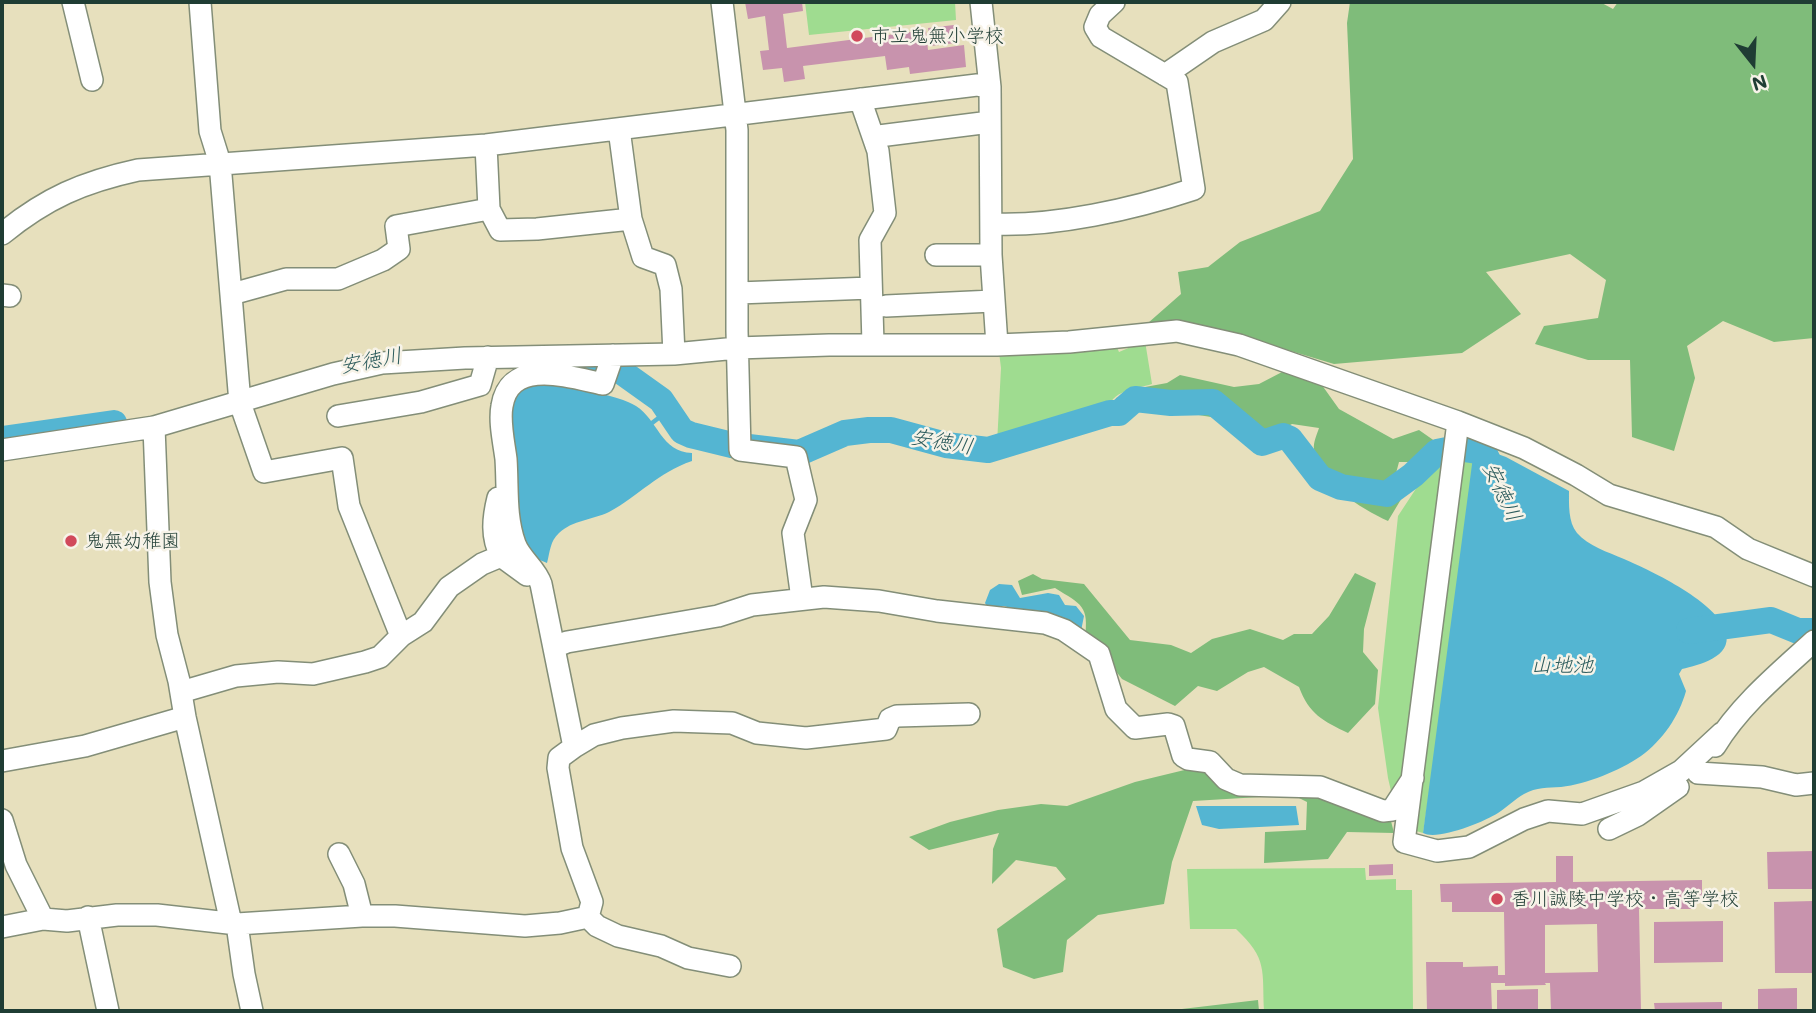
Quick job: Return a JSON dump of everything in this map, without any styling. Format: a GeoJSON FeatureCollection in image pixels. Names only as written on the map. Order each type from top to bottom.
{"type":"FeatureCollection","features":[{"type":"Feature","properties":{"kind":"street"},"geometry":{"type":"LineString","coordinates":[[73,2],[92,80]]}},
{"type":"Feature","properties":{"kind":"street"},"geometry":{"type":"LineString","coordinates":[[200,2],[210,131],[220,163],[240,403],[264,472],[342,457],[349,506],[401,636]]}},
{"type":"Feature","properties":{"kind":"street"},"geometry":{"type":"LineString","coordinates":[[722,2],[737,130],[740,450],[796,457],[806,500],[793,533],[802,599]]}},
{"type":"Feature","properties":{"kind":"street"},"geometry":{"type":"LineString","coordinates":[[981,2],[990,87],[991,255],[997,345]]}},
{"type":"Feature","properties":{"kind":"street"},"geometry":{"type":"LineString","coordinates":[[991,224],[1015,225],[1112,212],[1194,189],[1177,82],[1101,37],[1095,27],[1100,15],[1114,2]]}},
{"type":"Feature","properties":{"kind":"street"},"geometry":{"type":"LineString","coordinates":[[1165,75],[1213,43],[1264,20],[1280,2]]}},
{"type":"Feature","properties":{"kind":"street"},"geometry":{"type":"LineString","coordinates":[[2,234],[25,215],[60,194],[108,176],[138,170],[486,145],[977,85],[990,87]]}},
{"type":"Feature","properties":{"kind":"street"},"geometry":{"type":"LineString","coordinates":[[860,99],[878,151],[885,214],[870,240],[873,344]]}},
{"type":"Feature","properties":{"kind":"street"},"geometry":{"type":"LineString","coordinates":[[879,136],[990,122]]}},
{"type":"Feature","properties":{"kind":"street"},"geometry":{"type":"LineString","coordinates":[[619,129],[631,219],[643,257],[665,265],[671,289],[674,354]]}},
{"type":"Feature","properties":{"kind":"street"},"geometry":{"type":"LineString","coordinates":[[486,145],[489,209],[500,230],[631,219]]}},
{"type":"Feature","properties":{"kind":"street"},"geometry":{"type":"LineString","coordinates":[[232,294],[286,279],[338,279],[383,260],[399,249],[396,226],[489,209]]}},
{"type":"Feature","properties":{"kind":"street"},"geometry":{"type":"LineString","coordinates":[[936,255],[991,255]]}},
{"type":"Feature","properties":{"kind":"street"},"geometry":{"type":"LineString","coordinates":[[738,293],[871,288]]}},
{"type":"Feature","properties":{"kind":"street"},"geometry":{"type":"LineString","coordinates":[[886,306],[993,301]]}},
{"type":"Feature","properties":{"kind":"street"},"geometry":{"type":"LineString","coordinates":[[2,450],[154,427],[334,374],[382,363],[488,357],[674,354],[737,348],[829,345],[997,345],[1069,342],[1177,331],[1239,345],[1458,422],[1524,448],[1609,495],[1716,527],[1748,549],[1814,576]]}},
{"type":"Feature","properties":{"kind":"street"},"geometry":{"type":"LineString","coordinates":[[574,747],[541,584],[538,575],[524,562],[516,548],[508,523],[502,407],[508,388],[516,380],[533,374],[557,374],[603,384],[613,355]]}},
{"type":"Feature","properties":{"kind":"street"},"geometry":{"type":"LineString","coordinates":[[338,416],[421,402],[480,386],[488,357]]}},
{"type":"Feature","properties":{"kind":"street"},"geometry":{"type":"LineString","coordinates":[[1458,422],[1404,842],[1437,851],[1469,847],[1524,819],[1548,811],[1582,814],[1644,792],[1681,771],[1722,733],[1757,693],[1814,641]]}},
{"type":"Feature","properties":{"kind":"street"},"geometry":{"type":"LineString","coordinates":[[154,427],[160,582],[167,635],[252,1011]]}},
{"type":"Feature","properties":{"kind":"street"},"geometry":{"type":"LineString","coordinates":[[505,484],[499,493],[493,519],[494,534],[501,556],[541,584]]}},
{"type":"Feature","properties":{"kind":"street"},"geometry":{"type":"LineString","coordinates":[[181,692],[236,676],[278,672],[313,674],[380,657],[401,636],[423,622],[449,587],[482,564],[501,556]]}},
{"type":"Feature","properties":{"kind":"street"},"geometry":{"type":"LineString","coordinates":[[554,647],[567,642],[718,616],[752,605],[824,597],[879,601],[937,611],[1045,623],[1064,630],[1100,654],[1116,709],[1135,728],[1168,724],[1174,726],[1183,756],[1210,762],[1226,779],[1240,785],[1320,787],[1383,811],[1392,810],[1413,778]]}},
{"type":"Feature","properties":{"kind":"street"},"geometry":{"type":"LineString","coordinates":[[588,917],[592,902],[572,848],[558,768],[559,758],[594,735],[674,721],[732,723],[757,733],[806,738],[886,729],[890,719],[897,716],[969,714]]}},
{"type":"Feature","properties":{"kind":"street"},"geometry":{"type":"LineString","coordinates":[[2,761],[85,746],[185,717]]}},
{"type":"Feature","properties":{"kind":"street"},"geometry":{"type":"LineString","coordinates":[[1609,830],[1639,815],[1698,773],[1722,733]]}},
{"type":"Feature","properties":{"kind":"street"},"geometry":{"type":"LineString","coordinates":[[1698,773],[1762,777],[1796,785],[1814,783]]}},
{"type":"Feature","properties":{"kind":"street"},"geometry":{"type":"LineString","coordinates":[[2,820],[16,865],[43,919]]}},
{"type":"Feature","properties":{"kind":"street"},"geometry":{"type":"LineString","coordinates":[[339,854],[354,884],[362,916]]}},
{"type":"Feature","properties":{"kind":"street"},"geometry":{"type":"LineString","coordinates":[[2,927],[43,919],[157,915],[213,923],[362,916],[456,919],[525,926],[588,917]]}},
{"type":"Feature","properties":{"kind":"street"},"geometry":{"type":"LineString","coordinates":[[88,917],[108,1011]]}},
{"type":"Feature","properties":{"kind":"street"},"geometry":{"type":"LineString","coordinates":[[588,917],[597,926],[618,936],[661,946],[688,958],[730,966]]}},
{"type":"Feature","properties":{"kind":"green space"},"geometry":{"type":"Polygon","coordinates":[[[805,2],[955,2],[956,20],[809,35],[805,2]]]}},
{"type":"Feature","properties":{"kind":"green space"},"geometry":{"type":"Polygon","coordinates":[[[1350,2],[1600,2],[1613,9],[1618,2],[1814,2],[1814,338],[1774,342],[1723,321],[1687,346],[1695,378],[1674,451],[1632,437],[1630,360],[1588,360],[1535,344],[1544,326],[1598,318],[1606,280],[1570,254],[1486,272],[1521,314],[1462,353],[1334,364],[1211,327],[1148,323],[1181,294],[1178,272],[1208,267],[1240,242],[1320,211],[1353,159],[1347,23],[1350,2]]]}},
{"type":"Feature","properties":{"kind":"green space"},"geometry":{"type":"Polygon","coordinates":[[[1145,341],[1152,384],[1119,395],[1109,404],[1107,411],[997,444],[1001,368],[999,352],[1115,343],[1119,352],[1145,341]]]}},
{"type":"Feature","properties":{"kind":"green space"},"geometry":{"type":"Polygon","coordinates":[[[1284,371],[1319,381],[1339,409],[1393,439],[1419,430],[1439,444],[1417,462],[1399,462],[1395,477],[1406,491],[1388,521],[1342,493],[1324,473],[1314,449],[1319,428],[1292,424],[1255,444],[1217,418],[1168,410],[1137,412],[1115,408],[1116,398],[1145,387],[1167,383],[1180,375],[1234,387],[1259,384],[1284,371]]]}},
{"type":"Feature","properties":{"kind":"green space"},"geometry":{"type":"Polygon","coordinates":[[[1446,443],[1481,448],[1423,833],[1399,826],[1388,778],[1378,708],[1398,516],[1446,443]]]}},
{"type":"Feature","properties":{"kind":"green space"},"geometry":{"type":"Polygon","coordinates":[[[1355,573],[1376,583],[1364,629],[1363,652],[1378,670],[1375,704],[1348,733],[1318,716],[1307,704],[1299,687],[1264,667],[1248,672],[1217,691],[1198,686],[1175,706],[1122,679],[1100,651],[1085,639],[1086,619],[1082,607],[1077,603],[1055,588],[1022,595],[1018,581],[1033,574],[1042,579],[1084,584],[1130,640],[1171,645],[1191,653],[1212,639],[1250,629],[1283,640],[1294,634],[1312,634],[1329,616],[1355,573]]]}},
{"type":"Feature","properties":{"kind":"green space"},"geometry":{"type":"Polygon","coordinates":[[[1201,766],[1217,778],[1317,777],[1346,786],[1366,797],[1390,817],[1394,833],[1347,832],[1328,859],[1264,863],[1265,832],[1306,830],[1307,802],[1293,795],[1193,801],[1172,862],[1164,904],[1098,915],[1067,940],[1063,972],[1034,979],[1003,967],[997,929],[1066,879],[1056,867],[1016,860],[992,884],[993,849],[999,833],[929,850],[909,837],[950,822],[998,810],[1041,804],[1067,806],[1135,782],[1201,766]]]}},
{"type":"Feature","properties":{"kind":"green space"},"geometry":{"type":"Polygon","coordinates":[[[1365,868],[1366,880],[1396,879],[1396,890],[1412,890],[1413,1011],[1264,1011],[1261,966],[1254,949],[1246,939],[1236,929],[1190,929],[1187,869],[1365,868]]]}},
{"type":"Feature","properties":{"kind":"green space"},"geometry":{"type":"Polygon","coordinates":[[[1258,1000],[1259,1011],[1165,1011],[1258,1000]]]}},
{"type":"Feature","properties":{"kind":"water"},"geometry":{"type":"Polygon","coordinates":[[[546,383],[628,402],[643,412],[673,447],[692,453],[692,461],[659,478],[609,512],[564,529],[554,540],[547,563],[532,556],[524,545],[519,528],[512,485],[508,405],[514,395],[523,389],[546,383]]]}},
{"type":"Feature","properties":{"kind":"water","name":"山地池"},"geometry":{"type":"Polygon","coordinates":[[[1481,448],[1506,457],[1569,491],[1574,529],[1582,538],[1683,589],[1711,610],[1721,622],[1727,641],[1724,648],[1713,658],[1682,669],[1679,674],[1686,691],[1679,709],[1663,735],[1649,750],[1632,762],[1592,780],[1529,792],[1482,821],[1449,833],[1430,835],[1423,833],[1473,457],[1481,448]]]}},
{"type":"Feature","properties":{"kind":"water"},"geometry":{"type":"Polygon","coordinates":[[[999,584],[1012,585],[1020,598],[1048,593],[1059,595],[1065,605],[1076,606],[1084,616],[1081,631],[1004,606],[991,606],[989,610],[985,603],[990,590],[999,584]]]}},
{"type":"Feature","properties":{"kind":"water"},"geometry":{"type":"Polygon","coordinates":[[[1196,806],[1296,806],[1299,825],[1219,829],[1202,825],[1196,806]]]}},
{"type":"Feature","properties":{"kind":"building"},"geometry":{"type":"Polygon","coordinates":[[[745,2],[802,2],[803,11],[783,14],[787,48],[926,30],[928,50],[964,45],[966,67],[910,74],[909,67],[887,70],[885,56],[803,66],[805,79],[784,82],[782,68],[763,70],[760,51],[769,50],[765,16],[748,19],[745,2]]]}},
{"type":"Feature","properties":{"kind":"building"},"geometry":{"type":"Polygon","coordinates":[[[954,25],[956,43],[931,46],[928,28],[954,25]]]}},
{"type":"Feature","properties":{"kind":"building"},"geometry":{"type":"Polygon","coordinates":[[[1814,851],[1814,889],[1768,889],[1767,852],[1814,851]]]}},
{"type":"Feature","properties":{"kind":"building"},"geometry":{"type":"Polygon","coordinates":[[[1556,856],[1573,856],[1573,882],[1702,880],[1702,896],[1692,896],[1692,909],[1639,909],[1641,1011],[1551,1011],[1550,983],[1505,986],[1505,983],[1491,983],[1492,1011],[1427,1011],[1426,962],[1463,962],[1463,967],[1498,966],[1498,975],[1505,975],[1504,912],[1452,912],[1452,902],[1441,902],[1440,884],[1556,882],[1556,856]],[[1597,924],[1545,925],[1545,973],[1598,972],[1597,924]]]}},
{"type":"Feature","properties":{"kind":"building"},"geometry":{"type":"Polygon","coordinates":[[[1393,864],[1393,875],[1369,876],[1369,865],[1393,864]]]}},
{"type":"Feature","properties":{"kind":"building"},"geometry":{"type":"Polygon","coordinates":[[[1813,901],[1814,973],[1775,973],[1774,902],[1813,901]]]}},
{"type":"Feature","properties":{"kind":"building"},"geometry":{"type":"Polygon","coordinates":[[[1723,921],[1723,962],[1654,963],[1654,922],[1723,921]]]}},
{"type":"Feature","properties":{"kind":"building"},"geometry":{"type":"Polygon","coordinates":[[[1797,988],[1797,1011],[1758,1011],[1758,989],[1797,988]]]}},
{"type":"Feature","properties":{"kind":"building"},"geometry":{"type":"Polygon","coordinates":[[[1538,989],[1538,1011],[1497,1011],[1497,990],[1538,989]]]}},
{"type":"Feature","properties":{"kind":"building"},"geometry":{"type":"Polygon","coordinates":[[[1722,1002],[1722,1011],[1655,1011],[1654,1003],[1722,1002]]]}},
{"type":"Feature","properties":{"kind":"waterway","name":"安徳川"},"geometry":{"type":"LineString","coordinates":[[586,362],[619,370],[661,400],[682,431],[732,445],[799,453],[845,433],[891,430],[946,445],[988,450],[1110,413],[1119,413],[1135,399],[1171,403],[1213,402],[1262,443],[1283,436],[1290,439],[1320,478],[1341,487],[1387,494],[1413,475],[1437,452],[1457,448],[1484,452],[1496,478]]}},
{"type":"Feature","properties":{"kind":"waterway"},"geometry":{"type":"LineString","coordinates":[[652,423],[669,410]]}},
{"type":"Feature","properties":{"kind":"waterway","name":"安徳川"},"geometry":{"type":"LineString","coordinates":[[2,439],[114,423]]}},
{"type":"Feature","properties":{"kind":"waterway","name":"安徳川"},"geometry":{"type":"LineString","coordinates":[[1689,631],[1771,620],[1798,631],[1814,631]]}},
{"type":"Feature","properties":{"kind":"place","name":"市立鬼無小学校"},"geometry":{"type":"Point","coordinates":[857,36]}},
{"type":"Feature","properties":{"kind":"place","name":"鬼無幼稚園"},"geometry":{"type":"Point","coordinates":[71,541]}},
{"type":"Feature","properties":{"kind":"place","name":"香川誠陵中学校・高等学校"},"geometry":{"type":"Point","coordinates":[1497,899]}}]}
